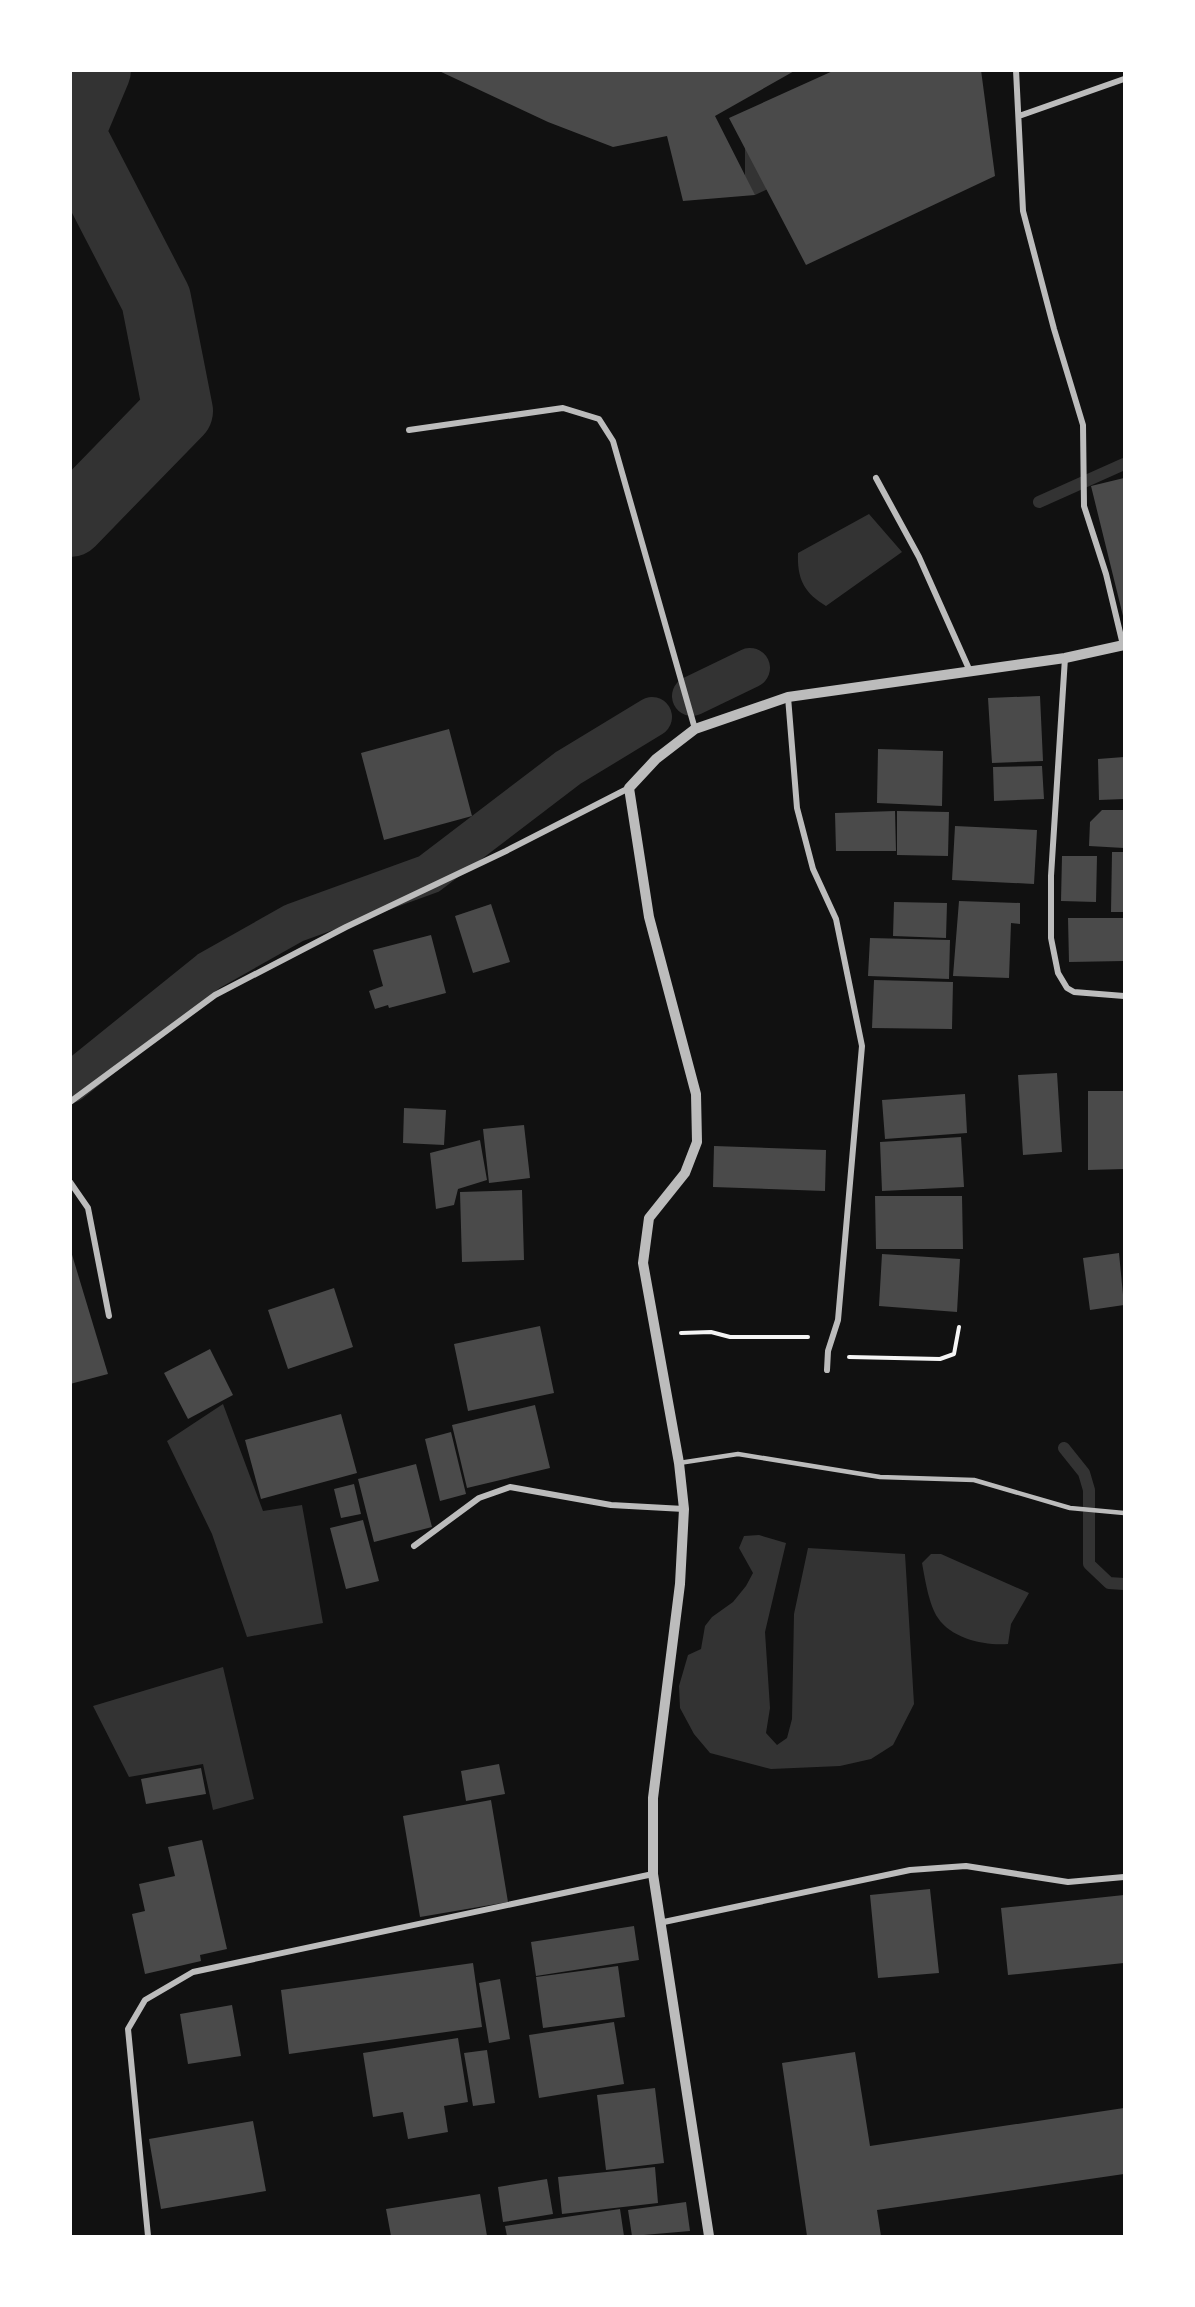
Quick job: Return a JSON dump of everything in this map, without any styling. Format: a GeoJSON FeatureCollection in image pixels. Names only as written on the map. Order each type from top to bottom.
{"type":"FeatureCollection","features":[{"type":"Feature","properties":{"kind":"street"},"geometry":{"type":"LineString","coordinates":[[70,1102],[215,995],[346,927],[507,851],[629,788],[656,759],[695,729],[788,697],[969,669],[1065,658],[1124,645],[1106,574],[1084,506],[1083,425],[1054,329],[1023,210],[1016,70]]}},
{"type":"Feature","properties":{"kind":"street"},"geometry":{"type":"LineString","coordinates":[[1019,116],[1125,79]]}},
{"type":"Feature","properties":{"kind":"street"},"geometry":{"type":"LineString","coordinates":[[409,430],[563,408],[599,419],[613,441],[695,729]]}},
{"type":"Feature","properties":{"kind":"street"},"geometry":{"type":"LineString","coordinates":[[876,478],[920,557],[969,669]]}},
{"type":"Feature","properties":{"kind":"street"},"geometry":{"type":"LineString","coordinates":[[1065,658],[1051,876],[1052,954],[1058,973],[1067,988],[1074,992],[1125,996]]}},
{"type":"Feature","properties":{"kind":"street"},"geometry":{"type":"LineString","coordinates":[[788,697],[797,808],[813,869],[836,919],[862,1046],[838,1320],[828,1351],[827,1370]]}},
{"type":"Feature","properties":{"kind":"street"},"geometry":{"type":"LineString","coordinates":[[629,788],[649,917],[696,1094],[698,1142],[685,1173],[649,1218],[643,1263],[654,1334],[679,1462],[684,1509],[680,1584],[653,1798],[653,1874],[709,2236]]}},
{"type":"Feature","properties":{"kind":"street"},"geometry":{"type":"LineString","coordinates":[[70,1182],[88,1208],[110,1316]]}},
{"type":"Feature","properties":{"kind":"street"},"geometry":{"type":"LineString","coordinates":[[414,1546],[479,1498],[510,1487],[612,1505],[684,1509]]}},
{"type":"Feature","properties":{"kind":"street"},"geometry":{"type":"LineString","coordinates":[[659,1923],[910,1870],[966,1866],[1068,1882],[1125,1877]]}},
{"type":"Feature","properties":{"kind":"street"},"geometry":{"type":"LineString","coordinates":[[148,2236],[128,2029],[145,2000],[193,1972],[653,1874]]}},
{"type":"Feature","properties":{"kind":"lane"},"geometry":{"type":"LineString","coordinates":[[679,1462],[738,1454],[880,1477],[974,1479],[1070,1508],[1125,1514]]}},
{"type":"Feature","properties":{"kind":"path"},"geometry":{"type":"LineString","coordinates":[[828,1351],[846,1357],[940,1359],[954,1354],[959,1327]]}},
{"type":"Feature","properties":{"kind":"path"},"geometry":{"type":"LineString","coordinates":[[654,1334],[668,1336],[690,1332],[730,1337],[817,1336],[832,1339]]}},
{"type":"Feature","properties":{"kind":"shaded area"},"geometry":{"type":"Polygon","coordinates":[[[745,133],[772,187],[755,195],[749,191],[745,178],[745,133]]]}},
{"type":"Feature","properties":{"kind":"shaded area"},"geometry":{"type":"Polygon","coordinates":[[[869,514],[902,552],[826,606],[812,596],[803,584],[798,553],[869,514]]]}},
{"type":"Feature","properties":{"kind":"shaded area"},"geometry":{"type":"Polygon","coordinates":[[[223,1404],[263,1511],[302,1505],[323,1623],[247,1637],[212,1534],[167,1441],[223,1404]]]}},
{"type":"Feature","properties":{"kind":"shaded area"},"geometry":{"type":"Polygon","coordinates":[[[759,1535],[786,1543],[765,1632],[770,1708],[766,1733],[777,1745],[787,1738],[792,1719],[794,1614],[808,1548],[905,1554],[914,1704],[893,1745],[871,1759],[840,1766],[771,1769],[710,1753],[694,1734],[680,1708],[679,1686],[688,1655],[701,1649],[705,1626],[712,1617],[733,1602],[746,1586],[753,1573],[739,1548],[744,1536],[759,1535]]]}},
{"type":"Feature","properties":{"kind":"shaded area"},"geometry":{"type":"Polygon","coordinates":[[[931,1554],[941,1554],[1029,1593],[1011,1624],[1008,1644],[990,1644],[970,1640],[952,1631],[938,1618],[932,1606],[922,1563],[931,1554]]]}},
{"type":"Feature","properties":{"kind":"shaded area"},"geometry":{"type":"Polygon","coordinates":[[[223,1667],[254,1799],[213,1810],[203,1764],[129,1777],[93,1706],[223,1667]]]}},
{"type":"Feature","properties":{"kind":"building"},"geometry":{"type":"Polygon","coordinates":[[[437,70],[796,70],[715,116],[755,195],[683,201],[667,136],[613,147],[548,122],[437,70]]]}},
{"type":"Feature","properties":{"kind":"building"},"geometry":{"type":"Polygon","coordinates":[[[835,70],[981,70],[995,176],[806,265],[729,118],[835,70]]]}},
{"type":"Feature","properties":{"kind":"building"},"geometry":{"type":"Polygon","coordinates":[[[1124,478],[1124,620],[1091,486],[1124,478]]]}},
{"type":"Feature","properties":{"kind":"building"},"geometry":{"type":"Polygon","coordinates":[[[1040,696],[1043,761],[992,763],[988,698],[1040,696]]]}},
{"type":"Feature","properties":{"kind":"building"},"geometry":{"type":"Polygon","coordinates":[[[449,729],[472,816],[384,840],[361,753],[449,729]]]}},
{"type":"Feature","properties":{"kind":"building"},"geometry":{"type":"Polygon","coordinates":[[[878,749],[943,751],[942,806],[877,803],[878,749]]]}},
{"type":"Feature","properties":{"kind":"building"},"geometry":{"type":"Polygon","coordinates":[[[1124,757],[1124,799],[1099,800],[1098,759],[1124,757]]]}},
{"type":"Feature","properties":{"kind":"building"},"geometry":{"type":"Polygon","coordinates":[[[1042,766],[1044,799],[994,801],[993,767],[1042,766]]]}},
{"type":"Feature","properties":{"kind":"building"},"geometry":{"type":"Polygon","coordinates":[[[1102,810],[1124,810],[1124,848],[1089,846],[1090,822],[1102,810]]]}},
{"type":"Feature","properties":{"kind":"building"},"geometry":{"type":"Polygon","coordinates":[[[895,811],[896,851],[836,851],[835,813],[895,811]]]}},
{"type":"Feature","properties":{"kind":"building"},"geometry":{"type":"Polygon","coordinates":[[[897,811],[949,812],[948,856],[897,855],[897,811]]]}},
{"type":"Feature","properties":{"kind":"building"},"geometry":{"type":"Polygon","coordinates":[[[955,826],[1037,830],[1034,884],[952,880],[955,826]]]}},
{"type":"Feature","properties":{"kind":"building"},"geometry":{"type":"Polygon","coordinates":[[[1112,852],[1124,852],[1124,912],[1111,912],[1112,852]]]}},
{"type":"Feature","properties":{"kind":"building"},"geometry":{"type":"Polygon","coordinates":[[[1062,856],[1097,856],[1096,902],[1061,901],[1062,856]]]}},
{"type":"Feature","properties":{"kind":"building"},"geometry":{"type":"Polygon","coordinates":[[[959,901],[1020,903],[1020,924],[1011,923],[1009,978],[953,976],[959,901]]]}},
{"type":"Feature","properties":{"kind":"building"},"geometry":{"type":"Polygon","coordinates":[[[894,902],[947,903],[946,938],[893,936],[894,902]]]}},
{"type":"Feature","properties":{"kind":"building"},"geometry":{"type":"Polygon","coordinates":[[[491,904],[510,962],[473,973],[455,916],[491,904]]]}},
{"type":"Feature","properties":{"kind":"building"},"geometry":{"type":"Polygon","coordinates":[[[1068,918],[1124,918],[1124,961],[1069,962],[1068,918]]]}},
{"type":"Feature","properties":{"kind":"building"},"geometry":{"type":"Polygon","coordinates":[[[431,935],[446,993],[389,1008],[388,1005],[375,1009],[369,991],[383,986],[373,950],[431,935]]]}},
{"type":"Feature","properties":{"kind":"building"},"geometry":{"type":"Polygon","coordinates":[[[870,938],[950,940],[949,979],[868,976],[870,938]]]}},
{"type":"Feature","properties":{"kind":"building"},"geometry":{"type":"Polygon","coordinates":[[[874,980],[953,982],[952,1029],[872,1028],[874,980]]]}},
{"type":"Feature","properties":{"kind":"building"},"geometry":{"type":"Polygon","coordinates":[[[1057,1073],[1062,1152],[1023,1155],[1018,1075],[1057,1073]]]}},
{"type":"Feature","properties":{"kind":"building"},"geometry":{"type":"Polygon","coordinates":[[[1088,1091],[1124,1091],[1124,1169],[1088,1170],[1088,1091]]]}},
{"type":"Feature","properties":{"kind":"building"},"geometry":{"type":"Polygon","coordinates":[[[965,1094],[967,1133],[885,1139],[882,1100],[965,1094]]]}},
{"type":"Feature","properties":{"kind":"building"},"geometry":{"type":"Polygon","coordinates":[[[404,1108],[446,1110],[444,1145],[403,1143],[404,1108]]]}},
{"type":"Feature","properties":{"kind":"building"},"geometry":{"type":"Polygon","coordinates":[[[524,1125],[530,1178],[489,1183],[483,1129],[524,1125]]]}},
{"type":"Feature","properties":{"kind":"building"},"geometry":{"type":"Polygon","coordinates":[[[961,1137],[964,1187],[882,1191],[880,1142],[961,1137]]]}},
{"type":"Feature","properties":{"kind":"building"},"geometry":{"type":"Polygon","coordinates":[[[480,1140],[487,1180],[458,1189],[454,1205],[436,1209],[430,1153],[480,1140]]]}},
{"type":"Feature","properties":{"kind":"building"},"geometry":{"type":"Polygon","coordinates":[[[714,1146],[826,1150],[825,1191],[713,1187],[714,1146]]]}},
{"type":"Feature","properties":{"kind":"building"},"geometry":{"type":"Polygon","coordinates":[[[522,1190],[524,1260],[462,1262],[460,1192],[522,1190]]]}},
{"type":"Feature","properties":{"kind":"building"},"geometry":{"type":"Polygon","coordinates":[[[875,1196],[962,1196],[963,1249],[876,1249],[875,1196]]]}},
{"type":"Feature","properties":{"kind":"building"},"geometry":{"type":"Polygon","coordinates":[[[70,1248],[108,1374],[70,1384],[70,1248]]]}},
{"type":"Feature","properties":{"kind":"building"},"geometry":{"type":"Polygon","coordinates":[[[1119,1253],[1124,1305],[1090,1310],[1083,1258],[1119,1253]]]}},
{"type":"Feature","properties":{"kind":"building"},"geometry":{"type":"Polygon","coordinates":[[[882,1254],[960,1259],[957,1312],[879,1306],[882,1254]]]}},
{"type":"Feature","properties":{"kind":"building"},"geometry":{"type":"Polygon","coordinates":[[[334,1288],[353,1347],[288,1369],[268,1310],[334,1288]]]}},
{"type":"Feature","properties":{"kind":"building"},"geometry":{"type":"Polygon","coordinates":[[[540,1326],[554,1393],[468,1411],[454,1344],[540,1326]]]}},
{"type":"Feature","properties":{"kind":"building"},"geometry":{"type":"Polygon","coordinates":[[[210,1349],[233,1395],[188,1419],[164,1373],[210,1349]]]}},
{"type":"Feature","properties":{"kind":"building"},"geometry":{"type":"Polygon","coordinates":[[[535,1405],[550,1468],[467,1488],[452,1425],[535,1405]]]}},
{"type":"Feature","properties":{"kind":"building"},"geometry":{"type":"Polygon","coordinates":[[[341,1414],[357,1473],[261,1499],[245,1440],[341,1414]]]}},
{"type":"Feature","properties":{"kind":"building"},"geometry":{"type":"Polygon","coordinates":[[[451,1432],[466,1494],[440,1501],[425,1439],[451,1432]]]}},
{"type":"Feature","properties":{"kind":"building"},"geometry":{"type":"Polygon","coordinates":[[[416,1464],[432,1527],[374,1542],[358,1479],[416,1464]]]}},
{"type":"Feature","properties":{"kind":"building"},"geometry":{"type":"Polygon","coordinates":[[[354,1484],[361,1514],[341,1518],[334,1489],[354,1484]]]}},
{"type":"Feature","properties":{"kind":"building"},"geometry":{"type":"Polygon","coordinates":[[[363,1520],[379,1581],[346,1589],[330,1528],[363,1520]]]}},
{"type":"Feature","properties":{"kind":"building"},"geometry":{"type":"Polygon","coordinates":[[[499,1764],[505,1794],[466,1801],[461,1771],[499,1764]]]}},
{"type":"Feature","properties":{"kind":"building"},"geometry":{"type":"Polygon","coordinates":[[[201,1768],[206,1794],[146,1804],[141,1779],[201,1768]]]}},
{"type":"Feature","properties":{"kind":"building"},"geometry":{"type":"Polygon","coordinates":[[[491,1800],[508,1902],[420,1917],[403,1816],[491,1800]]]}},
{"type":"Feature","properties":{"kind":"building"},"geometry":{"type":"Polygon","coordinates":[[[202,1840],[227,1949],[200,1955],[201,1961],[145,1974],[132,1914],[145,1911],[139,1884],[175,1876],[168,1847],[202,1840]]]}},
{"type":"Feature","properties":{"kind":"building"},"geometry":{"type":"Polygon","coordinates":[[[930,1889],[939,1973],[878,1978],[870,1895],[930,1889]]]}},
{"type":"Feature","properties":{"kind":"building"},"geometry":{"type":"Polygon","coordinates":[[[1124,1895],[1124,1963],[1008,1975],[1001,1908],[1124,1895]]]}},
{"type":"Feature","properties":{"kind":"building"},"geometry":{"type":"Polygon","coordinates":[[[634,1926],[639,1960],[536,1976],[531,1942],[634,1926]]]}},
{"type":"Feature","properties":{"kind":"building"},"geometry":{"type":"Polygon","coordinates":[[[473,1963],[482,2027],[289,2054],[281,1990],[473,1963]]]}},
{"type":"Feature","properties":{"kind":"building"},"geometry":{"type":"Polygon","coordinates":[[[618,1966],[625,2017],[543,2028],[536,1977],[618,1966]]]}},
{"type":"Feature","properties":{"kind":"building"},"geometry":{"type":"Polygon","coordinates":[[[500,1979],[510,2039],[489,2043],[479,1983],[500,1979]]]}},
{"type":"Feature","properties":{"kind":"building"},"geometry":{"type":"Polygon","coordinates":[[[232,2005],[241,2056],[188,2064],[180,2014],[232,2005]]]}},
{"type":"Feature","properties":{"kind":"building"},"geometry":{"type":"Polygon","coordinates":[[[614,2022],[624,2084],[539,2098],[529,2035],[614,2022]]]}},
{"type":"Feature","properties":{"kind":"building"},"geometry":{"type":"Polygon","coordinates":[[[458,2038],[468,2102],[444,2106],[448,2132],[408,2139],[403,2112],[373,2117],[363,2053],[458,2038]]]}},
{"type":"Feature","properties":{"kind":"building"},"geometry":{"type":"Polygon","coordinates":[[[487,2050],[495,2103],[473,2106],[464,2053],[487,2050]]]}},
{"type":"Feature","properties":{"kind":"building"},"geometry":{"type":"Polygon","coordinates":[[[855,2052],[870,2146],[1124,2108],[1124,2174],[877,2210],[881,2236],[807,2236],[782,2063],[855,2052]]]}},
{"type":"Feature","properties":{"kind":"building"},"geometry":{"type":"Polygon","coordinates":[[[655,2088],[664,2163],[606,2170],[597,2095],[655,2088]]]}},
{"type":"Feature","properties":{"kind":"building"},"geometry":{"type":"Polygon","coordinates":[[[253,2121],[266,2191],[161,2209],[149,2139],[253,2121]]]}},
{"type":"Feature","properties":{"kind":"building"},"geometry":{"type":"Polygon","coordinates":[[[655,2167],[658,2203],[562,2214],[558,2177],[655,2167]]]}},
{"type":"Feature","properties":{"kind":"building"},"geometry":{"type":"Polygon","coordinates":[[[547,2179],[553,2214],[503,2222],[498,2187],[547,2179]]]}},
{"type":"Feature","properties":{"kind":"building"},"geometry":{"type":"Polygon","coordinates":[[[480,2194],[487,2236],[391,2236],[386,2209],[480,2194]]]}},
{"type":"Feature","properties":{"kind":"building"},"geometry":{"type":"Polygon","coordinates":[[[686,2202],[690,2231],[632,2236],[628,2210],[686,2202]]]}},
{"type":"Feature","properties":{"kind":"building"},"geometry":{"type":"Polygon","coordinates":[[[620,2209],[624,2236],[507,2236],[505,2226],[620,2209]]]}},
{"type":"Feature","properties":{"kind":"waterway"},"geometry":{"type":"LineString","coordinates":[[70,132],[96,70]]}},
{"type":"Feature","properties":{"kind":"waterway"},"geometry":{"type":"LineString","coordinates":[[70,133],[156,299],[178,411],[70,522]]}},
{"type":"Feature","properties":{"kind":"waterway"},"geometry":{"type":"LineString","coordinates":[[1039,502],[1124,464]]}},
{"type":"Feature","properties":{"kind":"waterway"},"geometry":{"type":"LineString","coordinates":[[692,696],[750,668]]}},
{"type":"Feature","properties":{"kind":"waterway"},"geometry":{"type":"LineString","coordinates":[[70,1083],[209,971],[294,923],[429,874],[568,768],[652,717]]}},
{"type":"Feature","properties":{"kind":"waterway"},"geometry":{"type":"LineString","coordinates":[[1064,1448],[1084,1473],[1089,1490],[1089,1564],[1109,1583],[1124,1584]]}}]}
